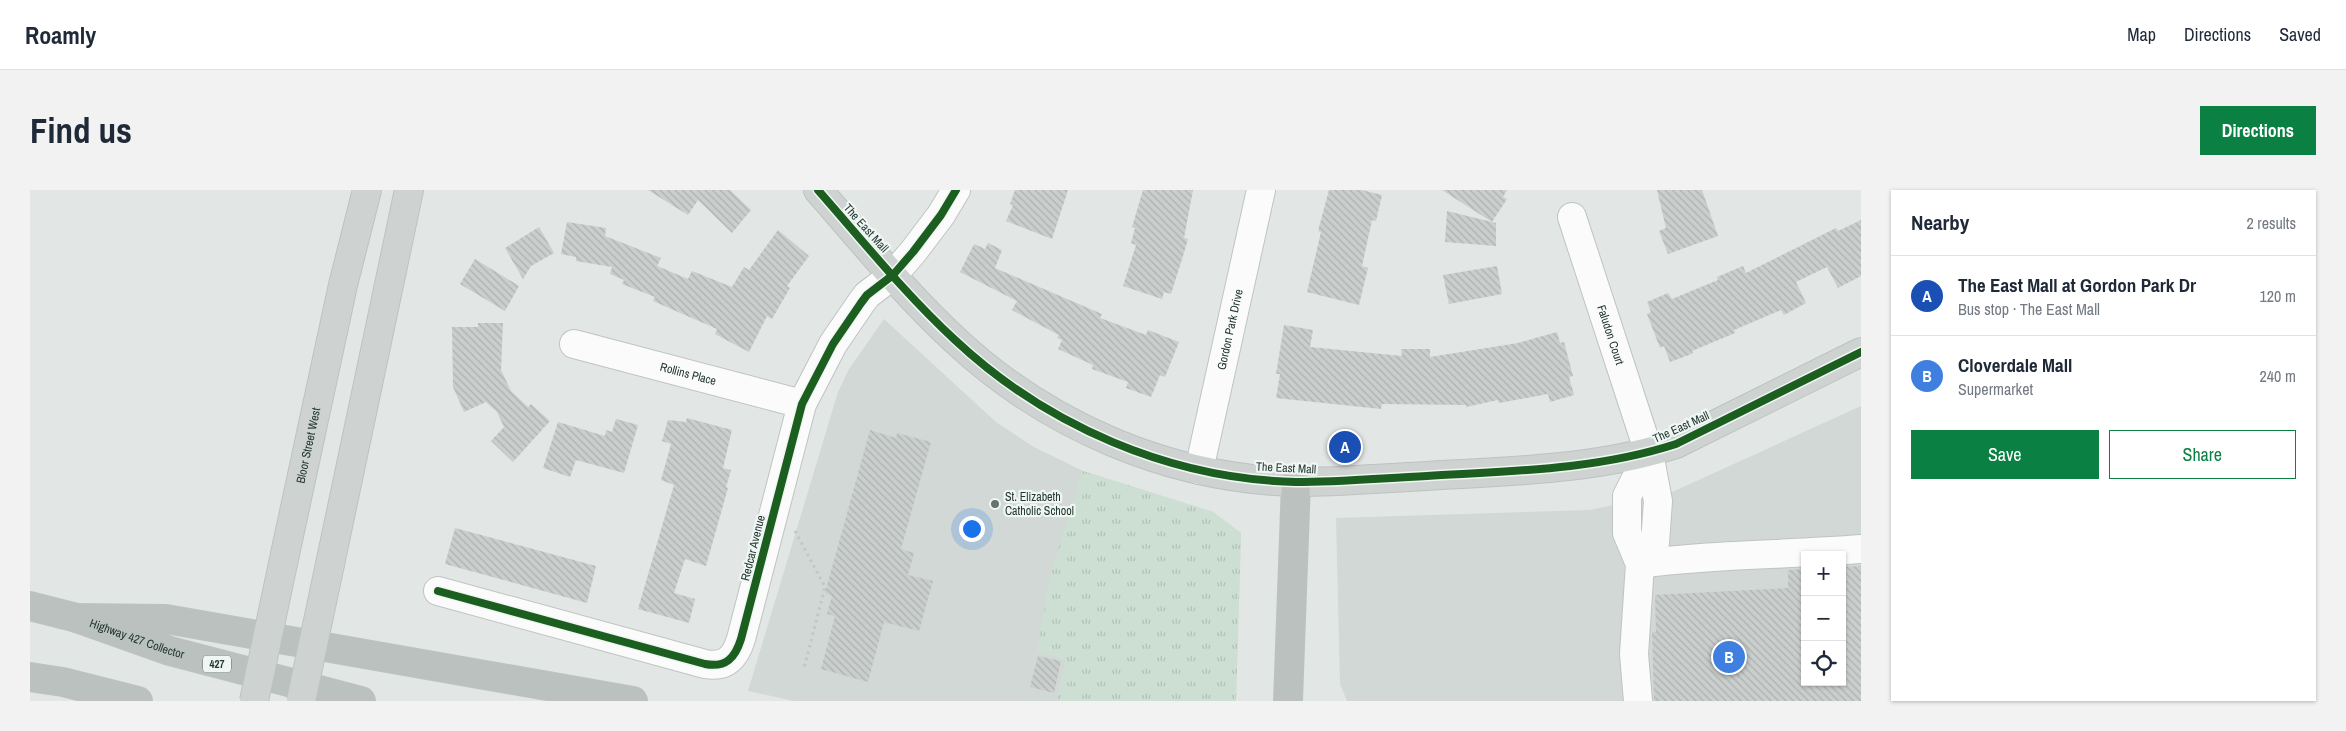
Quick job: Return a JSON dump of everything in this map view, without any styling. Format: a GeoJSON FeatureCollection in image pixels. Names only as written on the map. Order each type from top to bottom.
{"type":"FeatureCollection","features":[{"type":"Feature","properties":{"kind":"highway"},"geometry":{"type":"LineString","coordinates":[[1288,701],[1296,482]]}},
{"type":"Feature","properties":{"kind":"highway","name":"Highway 427 Collector"},"geometry":{"type":"LineString","coordinates":[[30,606],[76,618],[170,651],[361,701]]}},
{"type":"Feature","properties":{"kind":"highway"},"geometry":{"type":"LineString","coordinates":[[76,618],[166,619],[633,701]]}},
{"type":"Feature","properties":{"kind":"highway"},"geometry":{"type":"LineString","coordinates":[[30,677],[63,682],[138,701]]}},
{"type":"Feature","properties":{"kind":"main road","name":"Bloor Street West"},"geometry":{"type":"LineString","coordinates":[[254,701],[340,295],[366,190]]}},
{"type":"Feature","properties":{"kind":"main road"},"geometry":{"type":"LineString","coordinates":[[301,701],[409,190]]}},
{"type":"Feature","properties":{"kind":"main road","name":"The East Mall"},"geometry":{"type":"LineString","coordinates":[[818,190],[893,275],[960,345],[992,372],[1049,412],[1071,424],[1119,445],[1199,470],[1296,482],[1505,472],[1583,465],[1649,453],[1676,444],[1861,352]]}},
{"type":"Feature","properties":{"kind":"street","name":"Redcar Avenue"},"geometry":{"type":"LineString","coordinates":[[438,591],[705,664],[715,666],[724,664],[736,654],[741,639],[802,404],[833,344],[861,303],[867,295],[893,275],[941,216],[956,190]]}},
{"type":"Feature","properties":{"kind":"street","name":"Gordon Park Drive"},"geometry":{"type":"LineString","coordinates":[[1199,470],[1261,190]]}},
{"type":"Feature","properties":{"kind":"street","name":"Faludon Court"},"geometry":{"type":"LineString","coordinates":[[1572,217],[1649,453]]}},
{"type":"Feature","properties":{"kind":"street","name":"Rollins Place"},"geometry":{"type":"LineString","coordinates":[[574,344],[802,404]]}},
{"type":"Feature","properties":{"kind":"street"},"geometry":{"type":"LineString","coordinates":[[1638,701],[1634,654],[1640,564],[1627,533],[1627,496],[1649,453]]}},
{"type":"Feature","properties":{"kind":"street"},"geometry":{"type":"LineString","coordinates":[[1640,564],[1689,557],[1794,554],[1861,549]]}},
{"type":"Feature","properties":{"kind":"path"},"geometry":{"type":"LineString","coordinates":[[794,531],[824,587],[804,668]]}},
{"type":"Feature","properties":{"kind":"shaded area","name":"St. Elizabeth Catholic School"},"geometry":{"type":"Polygon","coordinates":[[[884,319],[996,422],[1034,447],[1083,471],[1213,512],[1241,533],[1236,701],[794,701],[748,691],[838,392],[849,369],[884,319]]]}},
{"type":"Feature","properties":{"kind":"shaded area"},"geometry":{"type":"Polygon","coordinates":[[[1861,406],[1861,701],[1347,701],[1340,684],[1336,518],[1590,510],[1670,493],[1861,406]]]}},
{"type":"Feature","properties":{"kind":"green space"},"geometry":{"type":"Polygon","coordinates":[[[1083,471],[1213,512],[1241,533],[1236,701],[1057,701],[1065,660],[1037,651],[1051,573],[1083,471]]]}},
{"type":"Feature","properties":{"kind":"building"},"geometry":{"type":"Polygon","coordinates":[[[648,190],[730,190],[751,210],[732,233],[698,200],[688,215],[648,190]]]}},
{"type":"Feature","properties":{"kind":"building"},"geometry":{"type":"Polygon","coordinates":[[[1015,190],[1068,190],[1052,239],[1006,221],[1013,205],[1010,204],[1015,190]]]}},
{"type":"Feature","properties":{"kind":"building"},"geometry":{"type":"Polygon","coordinates":[[[1143,190],[1193,190],[1184,238],[1188,239],[1171,294],[1164,292],[1162,299],[1123,286],[1136,245],[1131,243],[1135,228],[1132,227],[1143,190]]]}},
{"type":"Feature","properties":{"kind":"building"},"geometry":{"type":"Polygon","coordinates":[[[1329,190],[1362,190],[1382,195],[1376,221],[1372,220],[1362,266],[1368,268],[1359,305],[1307,292],[1321,232],[1318,231],[1329,190]]]}},
{"type":"Feature","properties":{"kind":"building"},"geometry":{"type":"Polygon","coordinates":[[[1442,190],[1507,190],[1503,197],[1507,199],[1492,222],[1442,190]]]}},
{"type":"Feature","properties":{"kind":"building"},"geometry":{"type":"Polygon","coordinates":[[[1657,190],[1702,190],[1718,236],[1668,254],[1659,231],[1666,228],[1657,190]]]}},
{"type":"Feature","properties":{"kind":"building"},"geometry":{"type":"Polygon","coordinates":[[[1447,211],[1496,223],[1496,246],[1445,242],[1447,211]]]}},
{"type":"Feature","properties":{"kind":"building"},"geometry":{"type":"Polygon","coordinates":[[[1861,220],[1861,276],[1838,288],[1827,267],[1796,282],[1806,303],[1784,315],[1781,310],[1734,330],[1735,333],[1670,362],[1664,346],[1660,348],[1647,314],[1651,312],[1647,302],[1668,293],[1672,299],[1718,280],[1717,277],[1743,266],[1746,273],[1836,228],[1838,231],[1861,220]]]}},
{"type":"Feature","properties":{"kind":"building"},"geometry":{"type":"Polygon","coordinates":[[[567,222],[606,228],[605,236],[661,258],[657,266],[688,279],[692,271],[732,287],[744,267],[749,270],[778,230],[809,256],[787,286],[790,288],[772,319],[767,316],[749,352],[715,334],[717,329],[653,301],[655,297],[622,284],[624,280],[610,274],[612,267],[576,261],[576,257],[561,254],[567,222]]]}},
{"type":"Feature","properties":{"kind":"building"},"geometry":{"type":"Polygon","coordinates":[[[539,227],[554,253],[531,266],[523,279],[505,248],[539,227]]]}},
{"type":"Feature","properties":{"kind":"building"},"geometry":{"type":"Polygon","coordinates":[[[988,243],[1002,250],[995,268],[1102,314],[1100,318],[1146,335],[1148,330],[1179,342],[1165,377],[1160,375],[1151,397],[1126,388],[1128,382],[1092,369],[1093,365],[1058,349],[1062,340],[1057,338],[1059,335],[1012,310],[1017,301],[960,272],[974,244],[985,249],[988,243]]]}},
{"type":"Feature","properties":{"kind":"building"},"geometry":{"type":"Polygon","coordinates":[[[475,259],[519,286],[505,311],[460,284],[475,259]]]}},
{"type":"Feature","properties":{"kind":"building"},"geometry":{"type":"Polygon","coordinates":[[[1497,266],[1502,294],[1449,304],[1443,275],[1497,266]]]}},
{"type":"Feature","properties":{"kind":"building"},"geometry":{"type":"Polygon","coordinates":[[[478,323],[503,323],[501,370],[511,391],[528,407],[531,404],[550,421],[513,462],[491,441],[504,427],[497,412],[486,402],[464,412],[453,387],[452,327],[478,327],[478,323]]]}},
{"type":"Feature","properties":{"kind":"building"},"geometry":{"type":"Polygon","coordinates":[[[1284,325],[1313,330],[1310,347],[1402,356],[1401,349],[1430,349],[1430,357],[1518,343],[1557,332],[1560,343],[1564,342],[1573,376],[1569,377],[1574,395],[1550,402],[1548,394],[1499,403],[1498,400],[1466,407],[1466,405],[1382,404],[1381,409],[1276,398],[1280,374],[1276,374],[1284,325]]]}},
{"type":"Feature","properties":{"kind":"building"},"geometry":{"type":"Polygon","coordinates":[[[687,418],[732,430],[723,468],[731,470],[726,487],[728,488],[706,566],[685,559],[674,593],[695,599],[689,623],[638,609],[674,485],[661,480],[671,444],[662,441],[668,420],[686,422],[687,418]]]}},
{"type":"Feature","properties":{"kind":"building"},"geometry":{"type":"Polygon","coordinates":[[[616,419],[638,425],[624,473],[576,460],[570,477],[543,468],[558,422],[605,436],[606,430],[612,432],[616,419]]]}},
{"type":"Feature","properties":{"kind":"building"},"geometry":{"type":"Polygon","coordinates":[[[870,430],[896,438],[897,433],[931,442],[901,549],[914,553],[908,575],[933,581],[919,631],[884,622],[868,682],[821,669],[835,616],[827,614],[832,596],[825,593],[870,430]]]}},
{"type":"Feature","properties":{"kind":"building"},"geometry":{"type":"Polygon","coordinates":[[[455,528],[596,566],[587,603],[445,564],[455,528]]]}},
{"type":"Feature","properties":{"kind":"building"},"geometry":{"type":"Polygon","coordinates":[[[1861,566],[1861,701],[1654,701],[1652,632],[1656,632],[1655,595],[1788,588],[1788,570],[1801,569],[1801,686],[1846,686],[1846,567],[1861,566]]]}},
{"type":"Feature","properties":{"kind":"building"},"geometry":{"type":"Polygon","coordinates":[[[1038,656],[1061,661],[1054,693],[1030,687],[1038,656]]]}},
{"type":"Feature","properties":{"kind":"cycle path"},"geometry":{"type":"LineString","coordinates":[[818,190],[884,266],[955,340],[991,371],[1029,398],[1070,422],[1113,442],[1157,458],[1202,471],[1249,479],[1296,482],[1345,481],[1521,471],[1584,464],[1646,453],[1676,444],[1861,352]]}},
{"type":"Feature","properties":{"kind":"cycle path"},"geometry":{"type":"LineString","coordinates":[[438,591],[705,664],[719,664],[729,660],[736,651],[741,639],[802,404],[833,344],[861,303],[867,295],[893,275],[913,252],[941,215],[956,190]]}},
{"type":"Feature","properties":{"kind":"place","name":"The East Mall at Gordon Park Dr"},"geometry":{"type":"Point","coordinates":[1345,447]}},
{"type":"Feature","properties":{"kind":"place","name":"St. Elizabeth Catholic School"},"geometry":{"type":"Point","coordinates":[995,504]}},
{"type":"Feature","properties":{"kind":"place","name":"Cloverdale Mall"},"geometry":{"type":"Point","coordinates":[1729,657]}}]}
